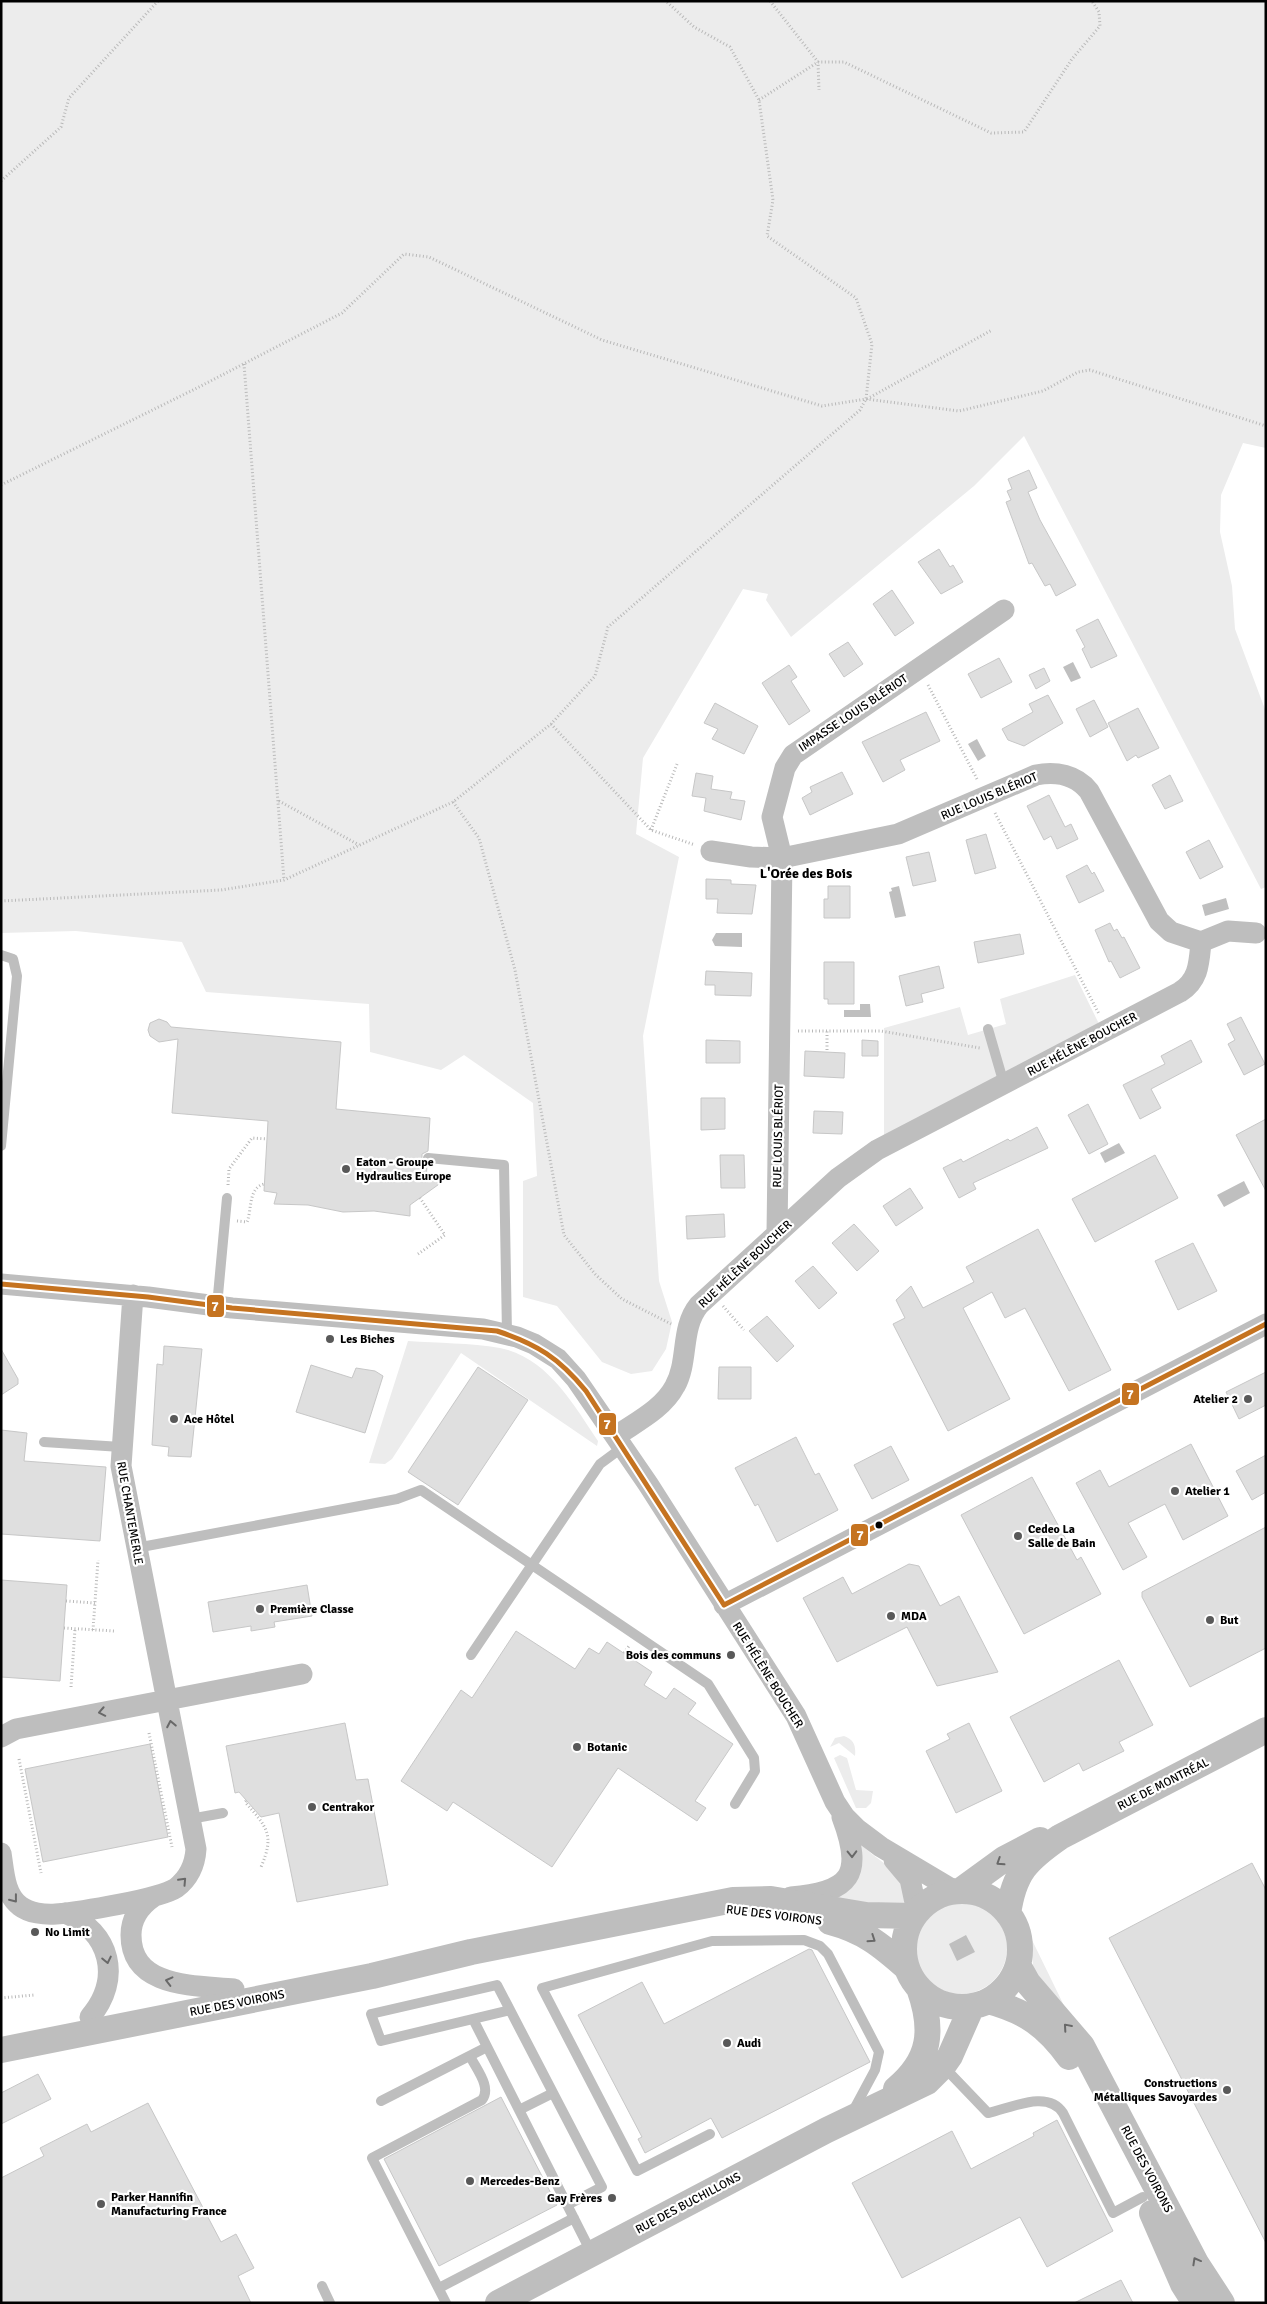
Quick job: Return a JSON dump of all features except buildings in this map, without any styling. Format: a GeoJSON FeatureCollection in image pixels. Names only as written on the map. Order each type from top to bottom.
{"type":"FeatureCollection","features":[{"type":"Feature","properties":{"kind":"street","name":"IMPASSE LOUIS BLÉRIOT"},"geometry":{"type":"LineString","coordinates":[[782,858],[772,817],[789,759],[1004,610]]}},
{"type":"Feature","properties":{"kind":"street","name":"RUE LOUIS BLÉRIOT"},"geometry":{"type":"LineString","coordinates":[[711,851],[757,858],[782,858],[898,834],[1043,774],[1063,774],[1080,782],[1089,791],[1159,921],[1171,932],[1201,942]]}},
{"type":"Feature","properties":{"kind":"street","name":"RUE LOUIS BLÉRIOT"},"geometry":{"type":"LineString","coordinates":[[777,1234],[782,858]]}},
{"type":"Feature","properties":{"kind":"street"},"geometry":{"type":"LineString","coordinates":[[1201,942],[1228,932],[1256,933]]}},
{"type":"Feature","properties":{"kind":"street","name":"RUE HÉLÈNE BOUCHER"},"geometry":{"type":"LineString","coordinates":[[772,1899],[826,1892],[839,1885],[846,1877],[852,1864],[854,1853],[839,1808],[799,1723],[620,1441],[672,1391],[681,1370],[688,1330],[695,1311],[838,1178],[861,1160],[1189,986],[1197,973],[1201,942]]}},
{"type":"Feature","properties":{"kind":"street"},"geometry":{"type":"LineString","coordinates":[[1,1284],[133,1295],[217,1306],[483,1329],[507,1334],[542,1348],[564,1364],[586,1391],[620,1441]]}},
{"type":"Feature","properties":{"kind":"street","name":"RUE CHANTEMERLE"},"geometry":{"type":"LineString","coordinates":[[1,1853],[7,1884],[15,1902],[32,1912],[48,1914],[65,1913],[153,1897],[177,1887],[191,1871],[196,1849],[122,1478],[120,1447],[133,1295]]}},
{"type":"Feature","properties":{"kind":"street"},"geometry":{"type":"LineString","coordinates":[[724,1605],[1266,1324]]}},
{"type":"Feature","properties":{"kind":"street"},"geometry":{"type":"LineString","coordinates":[[1,1737],[16,1729],[302,1674]]}},
{"type":"Feature","properties":{"kind":"street","name":"RUE DE MONTRÉAL"},"geometry":{"type":"LineString","coordinates":[[1008,1914],[1014,1887],[1021,1870],[1029,1860],[1060,1837],[1266,1730]]}},
{"type":"Feature","properties":{"kind":"street","name":"RUE HÉLÈNE BOUCHER"},"geometry":{"type":"LineString","coordinates":[[839,1808],[857,1829],[882,1848],[958,1891]]}},
{"type":"Feature","properties":{"kind":"street","name":"RUE DE MONTRÉAL"},"geometry":{"type":"LineString","coordinates":[[958,1891],[985,1871],[1027,1845],[1060,1837]]}},
{"type":"Feature","properties":{"kind":"street","name":"RUE HÉLÈNE BOUCHER"},"geometry":{"type":"LineString","coordinates":[[882,1848],[910,1879],[915,1914]]}},
{"type":"Feature","properties":{"kind":"street"},"geometry":{"type":"LineString","coordinates":[[958,1891],[987,1897],[1008,1914],[1019,1938],[1018,1965],[1006,1986],[980,2003],[947,2005],[932,1998],[913,1978],[904,1945],[907,1930],[915,1914],[934,1898],[958,1891]]}},
{"type":"Feature","properties":{"kind":"street","name":"RUE CHANTEMERLE"},"geometry":{"type":"LineString","coordinates":[[153,1897],[137,1913],[132,1927],[133,1950],[145,1969],[154,1976],[174,1983],[234,1989]]}},
{"type":"Feature","properties":{"kind":"street","name":"RUE DES VOIRONS"},"geometry":{"type":"LineString","coordinates":[[1,2050],[354,1980],[471,1952],[733,1900],[772,1899],[866,1915],[915,1914]]}},
{"type":"Feature","properties":{"kind":"street","name":"RUE DES VOIRONS"},"geometry":{"type":"LineString","coordinates":[[688,1910],[763,1911],[830,1922],[857,1930],[874,1939],[913,1978]]}},
{"type":"Feature","properties":{"kind":"street","name":"RUE CHANTEMERLE"},"geometry":{"type":"LineString","coordinates":[[65,1913],[88,1926],[100,1941],[107,1958],[107,1988],[100,2003],[90,2017]]}},
{"type":"Feature","properties":{"kind":"street","name":"RUE DES VOIRONS"},"geometry":{"type":"LineString","coordinates":[[1,2036],[234,1989],[341,1970],[471,1952]]}},
{"type":"Feature","properties":{"kind":"street","name":"RUE DES VOIRONS"},"geometry":{"type":"LineString","coordinates":[[1018,1965],[1028,1983],[1082,2046],[1196,2263],[1222,2303]]}},
{"type":"Feature","properties":{"kind":"street","name":"RUE DES BUCHILLONS"},"geometry":{"type":"LineString","coordinates":[[878,2104],[916,2070],[927,2042],[926,2014],[913,1978]]}},
{"type":"Feature","properties":{"kind":"street","name":"RUE DES VOIRONS"},"geometry":{"type":"LineString","coordinates":[[980,2003],[1025,2014],[1062,2048],[1073,2063],[1144,2197],[1183,2284],[1195,2303]]}},
{"type":"Feature","properties":{"kind":"street","name":"RUE DES BUCHILLONS"},"geometry":{"type":"LineString","coordinates":[[498,2303],[526,2293],[592,2254],[878,2104],[922,2084],[943,2066],[980,2003]]}},
{"type":"Feature","properties":{"kind":"lane"},"geometry":{"type":"LineString","coordinates":[[1,955],[13,959],[17,976],[1,1146]]}},
{"type":"Feature","properties":{"kind":"lane"},"geometry":{"type":"LineString","coordinates":[[988,1029],[1004,1084]]}},
{"type":"Feature","properties":{"kind":"lane"},"geometry":{"type":"LineString","coordinates":[[428,1158],[504,1165],[507,1334]]}},
{"type":"Feature","properties":{"kind":"lane"},"geometry":{"type":"LineString","coordinates":[[217,1306],[227,1198]]}},
{"type":"Feature","properties":{"kind":"lane"},"geometry":{"type":"LineString","coordinates":[[471,1655],[600,1464],[620,1441]]}},
{"type":"Feature","properties":{"kind":"lane"},"geometry":{"type":"LineString","coordinates":[[44,1442],[120,1447]]}},
{"type":"Feature","properties":{"kind":"lane"},"geometry":{"type":"LineString","coordinates":[[136,1548],[398,1499],[421,1490],[708,1684],[756,1764],[752,1776],[735,1804]]}},
{"type":"Feature","properties":{"kind":"lane"},"geometry":{"type":"LineString","coordinates":[[190,1819],[223,1813]]}},
{"type":"Feature","properties":{"kind":"lane"},"geometry":{"type":"LineString","coordinates":[[710,2134],[637,2171],[542,1988],[712,1941],[804,1940],[815,1943],[828,1954],[878,2052],[875,2070],[849,2119]]}},
{"type":"Feature","properties":{"kind":"lane"},"geometry":{"type":"LineString","coordinates":[[510,2010],[381,2041],[371,2014],[497,1985],[510,2010],[553,2093],[602,2187],[567,2204]]}},
{"type":"Feature","properties":{"kind":"lane"},"geometry":{"type":"LineString","coordinates":[[473,2019],[592,2254]]}},
{"type":"Feature","properties":{"kind":"lane"},"geometry":{"type":"LineString","coordinates":[[927,2042],[934,2057],[988,2113],[1041,2100],[1057,2106],[1064,2113],[1113,2214],[1144,2197]]}},
{"type":"Feature","properties":{"kind":"lane"},"geometry":{"type":"LineString","coordinates":[[381,2101],[487,2047]]}},
{"type":"Feature","properties":{"kind":"lane"},"geometry":{"type":"LineString","coordinates":[[446,2303],[372,2158],[482,2100],[486,2093],[486,2087],[470,2056]]}},
{"type":"Feature","properties":{"kind":"lane"},"geometry":{"type":"LineString","coordinates":[[519,2110],[553,2093]]}},
{"type":"Feature","properties":{"kind":"lane"},"geometry":{"type":"LineString","coordinates":[[439,2288],[574,2218]]}},
{"type":"Feature","properties":{"kind":"lane"},"geometry":{"type":"LineString","coordinates":[[322,2286],[330,2303]]}},
{"type":"Feature","properties":{"kind":"path"},"geometry":{"type":"LineString","coordinates":[[1,181],[61,127],[69,98],[158,1]]}},
{"type":"Feature","properties":{"kind":"path"},"geometry":{"type":"LineString","coordinates":[[1,900],[221,890],[284,880],[453,802],[551,724],[595,676],[608,628],[860,410],[866,399],[872,344],[856,298],[767,236],[772,200],[759,100],[730,47],[694,27],[666,1]]}},
{"type":"Feature","properties":{"kind":"path"},"geometry":{"type":"LineString","coordinates":[[770,1],[818,62],[819,90]]}},
{"type":"Feature","properties":{"kind":"path"},"geometry":{"type":"LineString","coordinates":[[759,100],[818,62],[844,62],[991,133],[1024,132],[1072,59],[1100,26],[1099,12],[1092,1]]}},
{"type":"Feature","properties":{"kind":"path"},"geometry":{"type":"LineString","coordinates":[[1,485],[244,364],[342,312],[404,254],[429,257],[602,340],[822,406],[866,399],[959,411],[1043,391],[1078,372],[1090,370],[1266,426]]}},
{"type":"Feature","properties":{"kind":"path"},"geometry":{"type":"LineString","coordinates":[[866,399],[992,330]]}},
{"type":"Feature","properties":{"kind":"path"},"geometry":{"type":"LineString","coordinates":[[244,364],[284,880]]}},
{"type":"Feature","properties":{"kind":"path"},"geometry":{"type":"LineString","coordinates":[[920,668],[1107,1030]]}},
{"type":"Feature","properties":{"kind":"path"},"geometry":{"type":"LineString","coordinates":[[551,724],[651,830],[711,851]]}},
{"type":"Feature","properties":{"kind":"path"},"geometry":{"type":"LineString","coordinates":[[651,830],[677,764]]}},
{"type":"Feature","properties":{"kind":"path"},"geometry":{"type":"LineString","coordinates":[[278,801],[359,845]]}},
{"type":"Feature","properties":{"kind":"path"},"geometry":{"type":"LineString","coordinates":[[453,802],[479,838],[515,970],[564,1235],[595,1274],[622,1299],[666,1322],[688,1330]]}},
{"type":"Feature","properties":{"kind":"path"},"geometry":{"type":"LineString","coordinates":[[780,1030],[881,1031],[995,1051]]}},
{"type":"Feature","properties":{"kind":"path"},"geometry":{"type":"LineString","coordinates":[[827,1031],[827,1050]]}},
{"type":"Feature","properties":{"kind":"path"},"geometry":{"type":"LineString","coordinates":[[227,1198],[229,1169],[252,1138],[267,1139]]}},
{"type":"Feature","properties":{"kind":"path"},"geometry":{"type":"LineString","coordinates":[[224,1220],[247,1222],[254,1192],[260,1185],[264,1184]]}},
{"type":"Feature","properties":{"kind":"path"},"geometry":{"type":"LineString","coordinates":[[418,1254],[446,1235],[420,1198]]}},
{"type":"Feature","properties":{"kind":"path"},"geometry":{"type":"LineString","coordinates":[[712,1294],[744,1330]]}},
{"type":"Feature","properties":{"kind":"path"},"geometry":{"type":"LineString","coordinates":[[93,1630],[98,1560]]}},
{"type":"Feature","properties":{"kind":"path"},"geometry":{"type":"LineString","coordinates":[[66,1601],[95,1603]]}},
{"type":"Feature","properties":{"kind":"path"},"geometry":{"type":"LineString","coordinates":[[64,1628],[114,1631]]}},
{"type":"Feature","properties":{"kind":"path"},"geometry":{"type":"LineString","coordinates":[[71,1687],[75,1629]]}},
{"type":"Feature","properties":{"kind":"path"},"geometry":{"type":"LineString","coordinates":[[149,1733],[172,1848]]}},
{"type":"Feature","properties":{"kind":"path"},"geometry":{"type":"LineString","coordinates":[[19,1760],[41,1873]]}},
{"type":"Feature","properties":{"kind":"path"},"geometry":{"type":"LineString","coordinates":[[246,1801],[264,1823],[269,1848],[261,1868]]}},
{"type":"Feature","properties":{"kind":"path"},"geometry":{"type":"LineString","coordinates":[[1,1998],[34,1995]]}},
{"type":"Feature","properties":{"kind":"shaded area"},"geometry":{"type":"Polygon","coordinates":[[[1,1],[1266,1],[1266,448],[1243,443],[1221,495],[1220,532],[1232,586],[1235,629],[1266,712],[1266,887],[1261,889],[1024,436],[974,486],[791,637],[766,600],[768,594],[743,589],[643,758],[636,834],[679,857],[643,1036],[659,1281],[672,1322],[666,1349],[652,1371],[631,1374],[602,1362],[557,1306],[523,1297],[523,1181],[537,1176],[533,1103],[464,1055],[441,1070],[370,1052],[369,1004],[206,992],[182,942],[76,931],[1,933],[1,1]]]}},
{"type":"Feature","properties":{"kind":"shaded area"},"geometry":{"type":"Polygon","coordinates":[[[1073,662],[1081,678],[1071,682],[1063,667],[1073,662]]]}},
{"type":"Feature","properties":{"kind":"shaded area"},"geometry":{"type":"Polygon","coordinates":[[[977,739],[986,756],[978,761],[968,744],[977,739]]]}},
{"type":"Feature","properties":{"kind":"shaded area"},"geometry":{"type":"Polygon","coordinates":[[[899,886],[906,916],[895,918],[889,892],[892,891],[891,888],[899,886]]]}},
{"type":"Feature","properties":{"kind":"shaded area"},"geometry":{"type":"Polygon","coordinates":[[[1226,898],[1229,909],[1205,916],[1202,905],[1226,898]]]}},
{"type":"Feature","properties":{"kind":"shaded area"},"geometry":{"type":"Polygon","coordinates":[[[716,933],[742,933],[742,947],[715,946],[712,940],[716,933]]]}},
{"type":"Feature","properties":{"kind":"shaded area"},"geometry":{"type":"Polygon","coordinates":[[[1075,975],[1100,1026],[884,1140],[884,1028],[960,1007],[968,1035],[1006,1024],[1000,999],[1075,975]]]}},
{"type":"Feature","properties":{"kind":"shaded area"},"geometry":{"type":"Polygon","coordinates":[[[860,1004],[870,1004],[871,1017],[844,1017],[844,1010],[860,1010],[860,1004]]]}},
{"type":"Feature","properties":{"kind":"shaded area"},"geometry":{"type":"Polygon","coordinates":[[[1119,1143],[1125,1153],[1105,1163],[1100,1153],[1119,1143]]]}},
{"type":"Feature","properties":{"kind":"shaded area"},"geometry":{"type":"Polygon","coordinates":[[[1244,1181],[1250,1193],[1224,1207],[1217,1195],[1244,1181]]]}},
{"type":"Feature","properties":{"kind":"shaded area"},"geometry":{"type":"Polygon","coordinates":[[[408,1341],[500,1348],[517,1353],[532,1361],[558,1384],[569,1398],[598,1441],[597,1446],[461,1353],[392,1459],[385,1464],[369,1463],[408,1341]]]}},
{"type":"Feature","properties":{"kind":"shaded area"},"geometry":{"type":"Polygon","coordinates":[[[844,1736],[854,1743],[855,1756],[839,1743],[830,1747],[835,1738],[844,1736]]]}},
{"type":"Feature","properties":{"kind":"shaded area"},"geometry":{"type":"Polygon","coordinates":[[[840,1755],[847,1758],[856,1790],[873,1791],[871,1803],[866,1808],[856,1808],[834,1758],[840,1755]]]}},
{"type":"Feature","properties":{"kind":"shaded area"},"geometry":{"type":"Polygon","coordinates":[[[861,1844],[898,1876],[903,1884],[905,1893],[904,1905],[828,1901],[861,1844]]]}},
{"type":"Feature","properties":{"kind":"shaded area"},"geometry":{"type":"Polygon","coordinates":[[[961,1902],[979,1905],[994,1915],[1004,1930],[1007,1948],[1004,1966],[994,1981],[979,1991],[961,1994],[943,1991],[928,1981],[918,1966],[915,1948],[918,1930],[928,1915],[943,1905],[961,1902]]]}},
{"type":"Feature","properties":{"kind":"shaded area"},"geometry":{"type":"Polygon","coordinates":[[[966,1935],[975,1952],[957,1961],[949,1944],[966,1935]]]}},
{"type":"Feature","properties":{"kind":"shaded area"},"geometry":{"type":"Polygon","coordinates":[[[1032,1940],[1073,2024],[1047,1996],[1036,1978],[1033,1968],[1032,1940]]]}},
{"type":"Feature","properties":{"kind":"transit line","name":"7"},"geometry":{"type":"LineString","coordinates":[[1,1284],[148,1297],[232,1308],[497,1331],[524,1341],[557,1361],[586,1391],[724,1605]]}},
{"type":"Feature","properties":{"kind":"transit line","name":"7"},"geometry":{"type":"LineString","coordinates":[[724,1605],[1266,1324]]}},
{"type":"Feature","properties":{"kind":"place","name":"Eaton - Groupe Hydraulics Europe"},"geometry":{"type":"Point","coordinates":[346,1169]}},
{"type":"Feature","properties":{"kind":"place","name":"Les Biches"},"geometry":{"type":"Point","coordinates":[330,1339]}},
{"type":"Feature","properties":{"kind":"place","name":"Atelier 2"},"geometry":{"type":"Point","coordinates":[1248,1399]}},
{"type":"Feature","properties":{"kind":"place","name":"Ace Hôtel"},"geometry":{"type":"Point","coordinates":[174,1419]}},
{"type":"Feature","properties":{"kind":"place","name":"Atelier 1"},"geometry":{"type":"Point","coordinates":[1175,1491]}},
{"type":"Feature","properties":{"kind":"place","name":"Cedeo La Salle de Bain"},"geometry":{"type":"Point","coordinates":[1018,1536]}},
{"type":"Feature","properties":{"kind":"place","name":"Première Classe"},"geometry":{"type":"Point","coordinates":[260,1609]}},
{"type":"Feature","properties":{"kind":"place","name":"MDA"},"geometry":{"type":"Point","coordinates":[891,1616]}},
{"type":"Feature","properties":{"kind":"place","name":"But"},"geometry":{"type":"Point","coordinates":[1210,1620]}},
{"type":"Feature","properties":{"kind":"place","name":"Bois des communs"},"geometry":{"type":"Point","coordinates":[731,1655]}},
{"type":"Feature","properties":{"kind":"place","name":"Botanic"},"geometry":{"type":"Point","coordinates":[577,1747]}},
{"type":"Feature","properties":{"kind":"place","name":"Centrakor"},"geometry":{"type":"Point","coordinates":[312,1807]}},
{"type":"Feature","properties":{"kind":"place","name":"No Limit"},"geometry":{"type":"Point","coordinates":[35,1932]}},
{"type":"Feature","properties":{"kind":"place","name":"Audi"},"geometry":{"type":"Point","coordinates":[727,2043]}},
{"type":"Feature","properties":{"kind":"place","name":"Constructions Métalliques Savoyardes"},"geometry":{"type":"Point","coordinates":[1227,2090]}},
{"type":"Feature","properties":{"kind":"place","name":"Mercedes-Benz"},"geometry":{"type":"Point","coordinates":[470,2181]}},
{"type":"Feature","properties":{"kind":"place","name":"Gay Frères"},"geometry":{"type":"Point","coordinates":[612,2198]}},
{"type":"Feature","properties":{"kind":"place","name":"Parker Hannifin Manufacturing France"},"geometry":{"type":"Point","coordinates":[101,2204]}},
{"type":"Feature","properties":{"kind":"district","name":"L'Orée des Bois"},"geometry":{"type":"Point","coordinates":[806,873]}}]}
